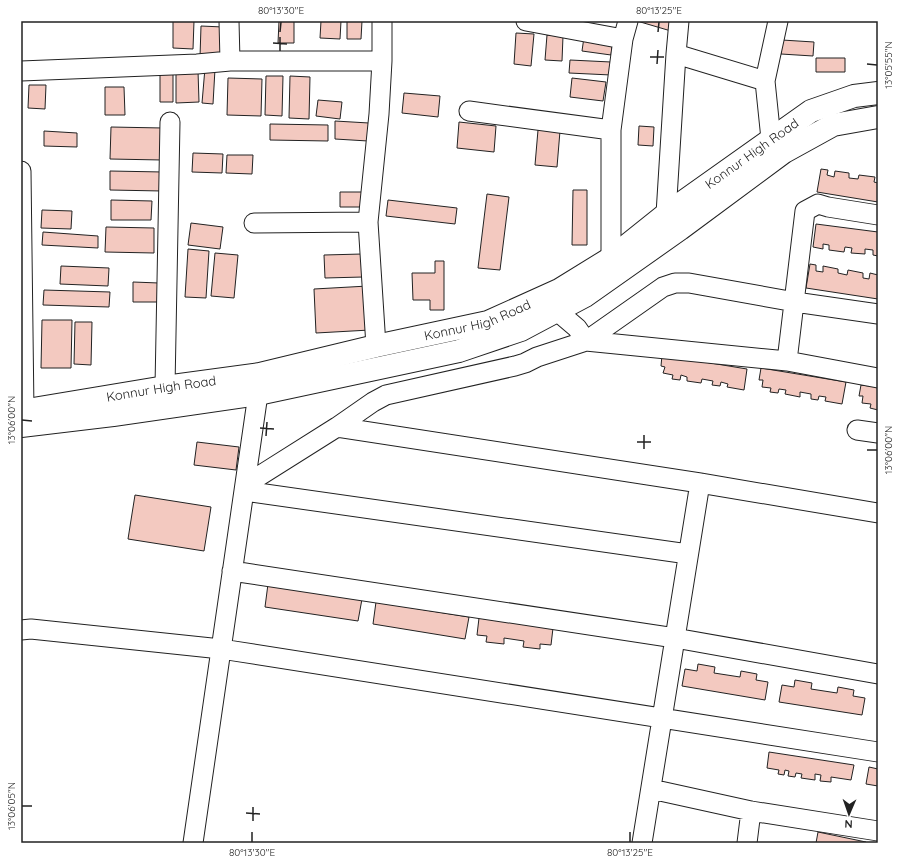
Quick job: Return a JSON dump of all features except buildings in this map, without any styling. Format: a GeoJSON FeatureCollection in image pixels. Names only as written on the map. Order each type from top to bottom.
{"type":"FeatureCollection","features":[{"type":"Feature","properties":{"kind":"main road","name":"Konnur High Road"},"geometry":{"type":"LineString","coordinates":[[22,416],[165,387],[260,374],[376,346],[488,322],[560,290],[611,258],[666,214],[811,111],[854,96],[878,93]]}},
{"type":"Feature","properties":{"kind":"main road"},"geometry":{"type":"LineString","coordinates":[[22,416],[113,415],[258,394],[459,351],[521,330],[585,296],[680,230],[784,152],[834,125],[878,116]]}},
{"type":"Feature","properties":{"kind":"street"},"geometry":{"type":"LineString","coordinates":[[229,21],[230,61]]}},
{"type":"Feature","properties":{"kind":"street"},"geometry":{"type":"LineString","coordinates":[[376,346],[368,222],[379,114],[382,61],[382,21]]}},
{"type":"Feature","properties":{"kind":"street"},"geometry":{"type":"LineString","coordinates":[[526,21],[623,39]]}},
{"type":"Feature","properties":{"kind":"street"},"geometry":{"type":"LineString","coordinates":[[611,258],[611,130],[623,39],[628,21]]}},
{"type":"Feature","properties":{"kind":"street"},"geometry":{"type":"LineString","coordinates":[[666,214],[679,21]]}},
{"type":"Feature","properties":{"kind":"street"},"geometry":{"type":"LineString","coordinates":[[771,139],[765,81],[778,21]]}},
{"type":"Feature","properties":{"kind":"street"},"geometry":{"type":"LineString","coordinates":[[676,54],[765,81]]}},
{"type":"Feature","properties":{"kind":"street"},"geometry":{"type":"LineString","coordinates":[[21,71],[197,64],[230,61],[382,61]]}},
{"type":"Feature","properties":{"kind":"street"},"geometry":{"type":"LineString","coordinates":[[469,111],[611,130]]}},
{"type":"Feature","properties":{"kind":"street"},"geometry":{"type":"LineString","coordinates":[[165,387],[170,122]]}},
{"type":"Feature","properties":{"kind":"street"},"geometry":{"type":"LineString","coordinates":[[21,171],[22,416]]}},
{"type":"Feature","properties":{"kind":"street"},"geometry":{"type":"LineString","coordinates":[[787,361],[805,211],[818,204],[828,208],[878,215]]}},
{"type":"Feature","properties":{"kind":"street"},"geometry":{"type":"LineString","coordinates":[[254,223],[368,222]]}},
{"type":"Feature","properties":{"kind":"street"},"geometry":{"type":"LineString","coordinates":[[245,488],[373,402],[386,395],[515,366],[586,340],[663,287],[675,283],[690,283],[795,302],[878,314]]}},
{"type":"Feature","properties":{"kind":"street"},"geometry":{"type":"LineString","coordinates":[[557,311],[578,328],[586,340]]}},
{"type":"Feature","properties":{"kind":"street"},"geometry":{"type":"LineString","coordinates":[[586,340],[787,361],[878,378]]}},
{"type":"Feature","properties":{"kind":"street"},"geometry":{"type":"LineString","coordinates":[[192,843],[258,394]]}},
{"type":"Feature","properties":{"kind":"street"},"geometry":{"type":"LineString","coordinates":[[336,427],[700,483],[878,513]]}},
{"type":"Feature","properties":{"kind":"street"},"geometry":{"type":"LineString","coordinates":[[857,430],[878,433]]}},
{"type":"Feature","properties":{"kind":"street"},"geometry":{"type":"LineString","coordinates":[[642,843],[700,483]]}},
{"type":"Feature","properties":{"kind":"street"},"geometry":{"type":"LineString","coordinates":[[245,488],[688,554]]}},
{"type":"Feature","properties":{"kind":"street"},"geometry":{"type":"LineString","coordinates":[[232,571],[675,638],[878,674]]}},
{"type":"Feature","properties":{"kind":"street"},"geometry":{"type":"LineString","coordinates":[[21,630],[31,629],[221,649],[878,752]]}},
{"type":"Feature","properties":{"kind":"street"},"geometry":{"type":"LineString","coordinates":[[651,789],[751,811],[878,831]]}},
{"type":"Feature","properties":{"kind":"street"},"geometry":{"type":"LineString","coordinates":[[748,843],[751,811]]}}]}
